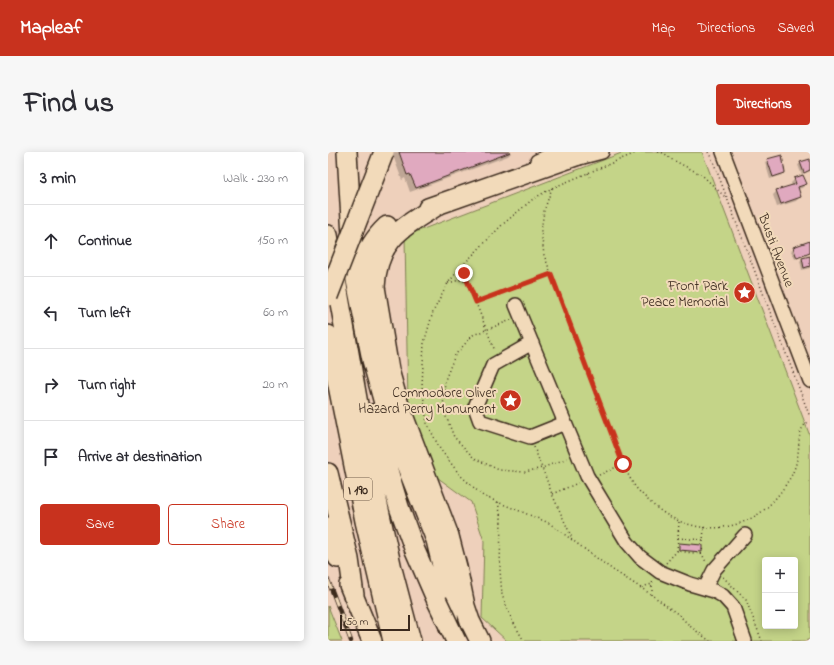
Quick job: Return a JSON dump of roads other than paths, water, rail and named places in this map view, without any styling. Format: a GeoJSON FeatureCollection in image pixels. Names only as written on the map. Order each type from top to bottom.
{"type":"FeatureCollection","features":[{"type":"Feature","properties":{"kind":"highway"},"geometry":{"type":"LineString","coordinates":[[347,152],[354,270],[357,286],[380,392],[389,421],[436,540],[442,561],[447,591],[450,641]]}},
{"type":"Feature","properties":{"kind":"highway"},"geometry":{"type":"LineString","coordinates":[[328,296],[384,152]]}},
{"type":"Feature","properties":{"kind":"highway"},"geometry":{"type":"LineString","coordinates":[[365,321],[361,291],[361,271],[371,246],[384,229],[399,218],[499,183],[557,157],[587,152]]}},
{"type":"Feature","properties":{"kind":"highway"},"geometry":{"type":"LineString","coordinates":[[440,204],[411,222],[388,242],[379,261],[375,275],[375,287],[381,330],[389,370],[398,402],[449,536],[465,606],[470,621],[480,641]]}},
{"type":"Feature","properties":{"kind":"highway","name":"I 190"},"geometry":{"type":"LineString","coordinates":[[328,235],[337,336],[365,520],[393,641]]}},
{"type":"Feature","properties":{"kind":"highway"},"geometry":{"type":"LineString","coordinates":[[337,336],[360,372],[377,436],[399,507],[414,548],[456,641]]}},
{"type":"Feature","properties":{"kind":"highway","name":"I 190"},"geometry":{"type":"LineString","coordinates":[[337,336],[367,454],[392,569],[411,641]]}},
{"type":"Feature","properties":{"kind":"highway"},"geometry":{"type":"LineString","coordinates":[[328,473],[334,524],[350,559],[354,595],[372,641]]}},
{"type":"Feature","properties":{"kind":"street"},"geometry":{"type":"LineString","coordinates":[[557,157],[592,156],[602,152]]}},
{"type":"Feature","properties":{"kind":"street","name":"Busti Avenue"},"geometry":{"type":"LineString","coordinates":[[723,152],[805,355],[810,381]]}},
{"type":"Feature","properties":{"kind":"street"},"geometry":{"type":"LineString","coordinates":[[519,311],[586,476],[627,542],[640,557],[660,572],[690,584],[714,591],[723,596],[733,606],[746,641]]}},
{"type":"Feature","properties":{"kind":"street"},"geometry":{"type":"LineString","coordinates":[[532,343],[493,365],[475,407],[480,421],[530,437],[565,423]]}},
{"type":"Feature","properties":{"kind":"street"},"geometry":{"type":"LineString","coordinates":[[705,588],[714,570],[744,535]]}},
{"type":"Feature","properties":{"kind":"railway"},"geometry":{"type":"LineString","coordinates":[[328,580],[351,641]]}},
{"type":"Feature","properties":{"kind":"place","name":"Front Park Peace Memorial"},"geometry":{"type":"Point","coordinates":[744,293]}},
{"type":"Feature","properties":{"kind":"place","name":"Commodore Oliver Hazard Perry Monument"},"geometry":{"type":"Point","coordinates":[511,400]}}]}
